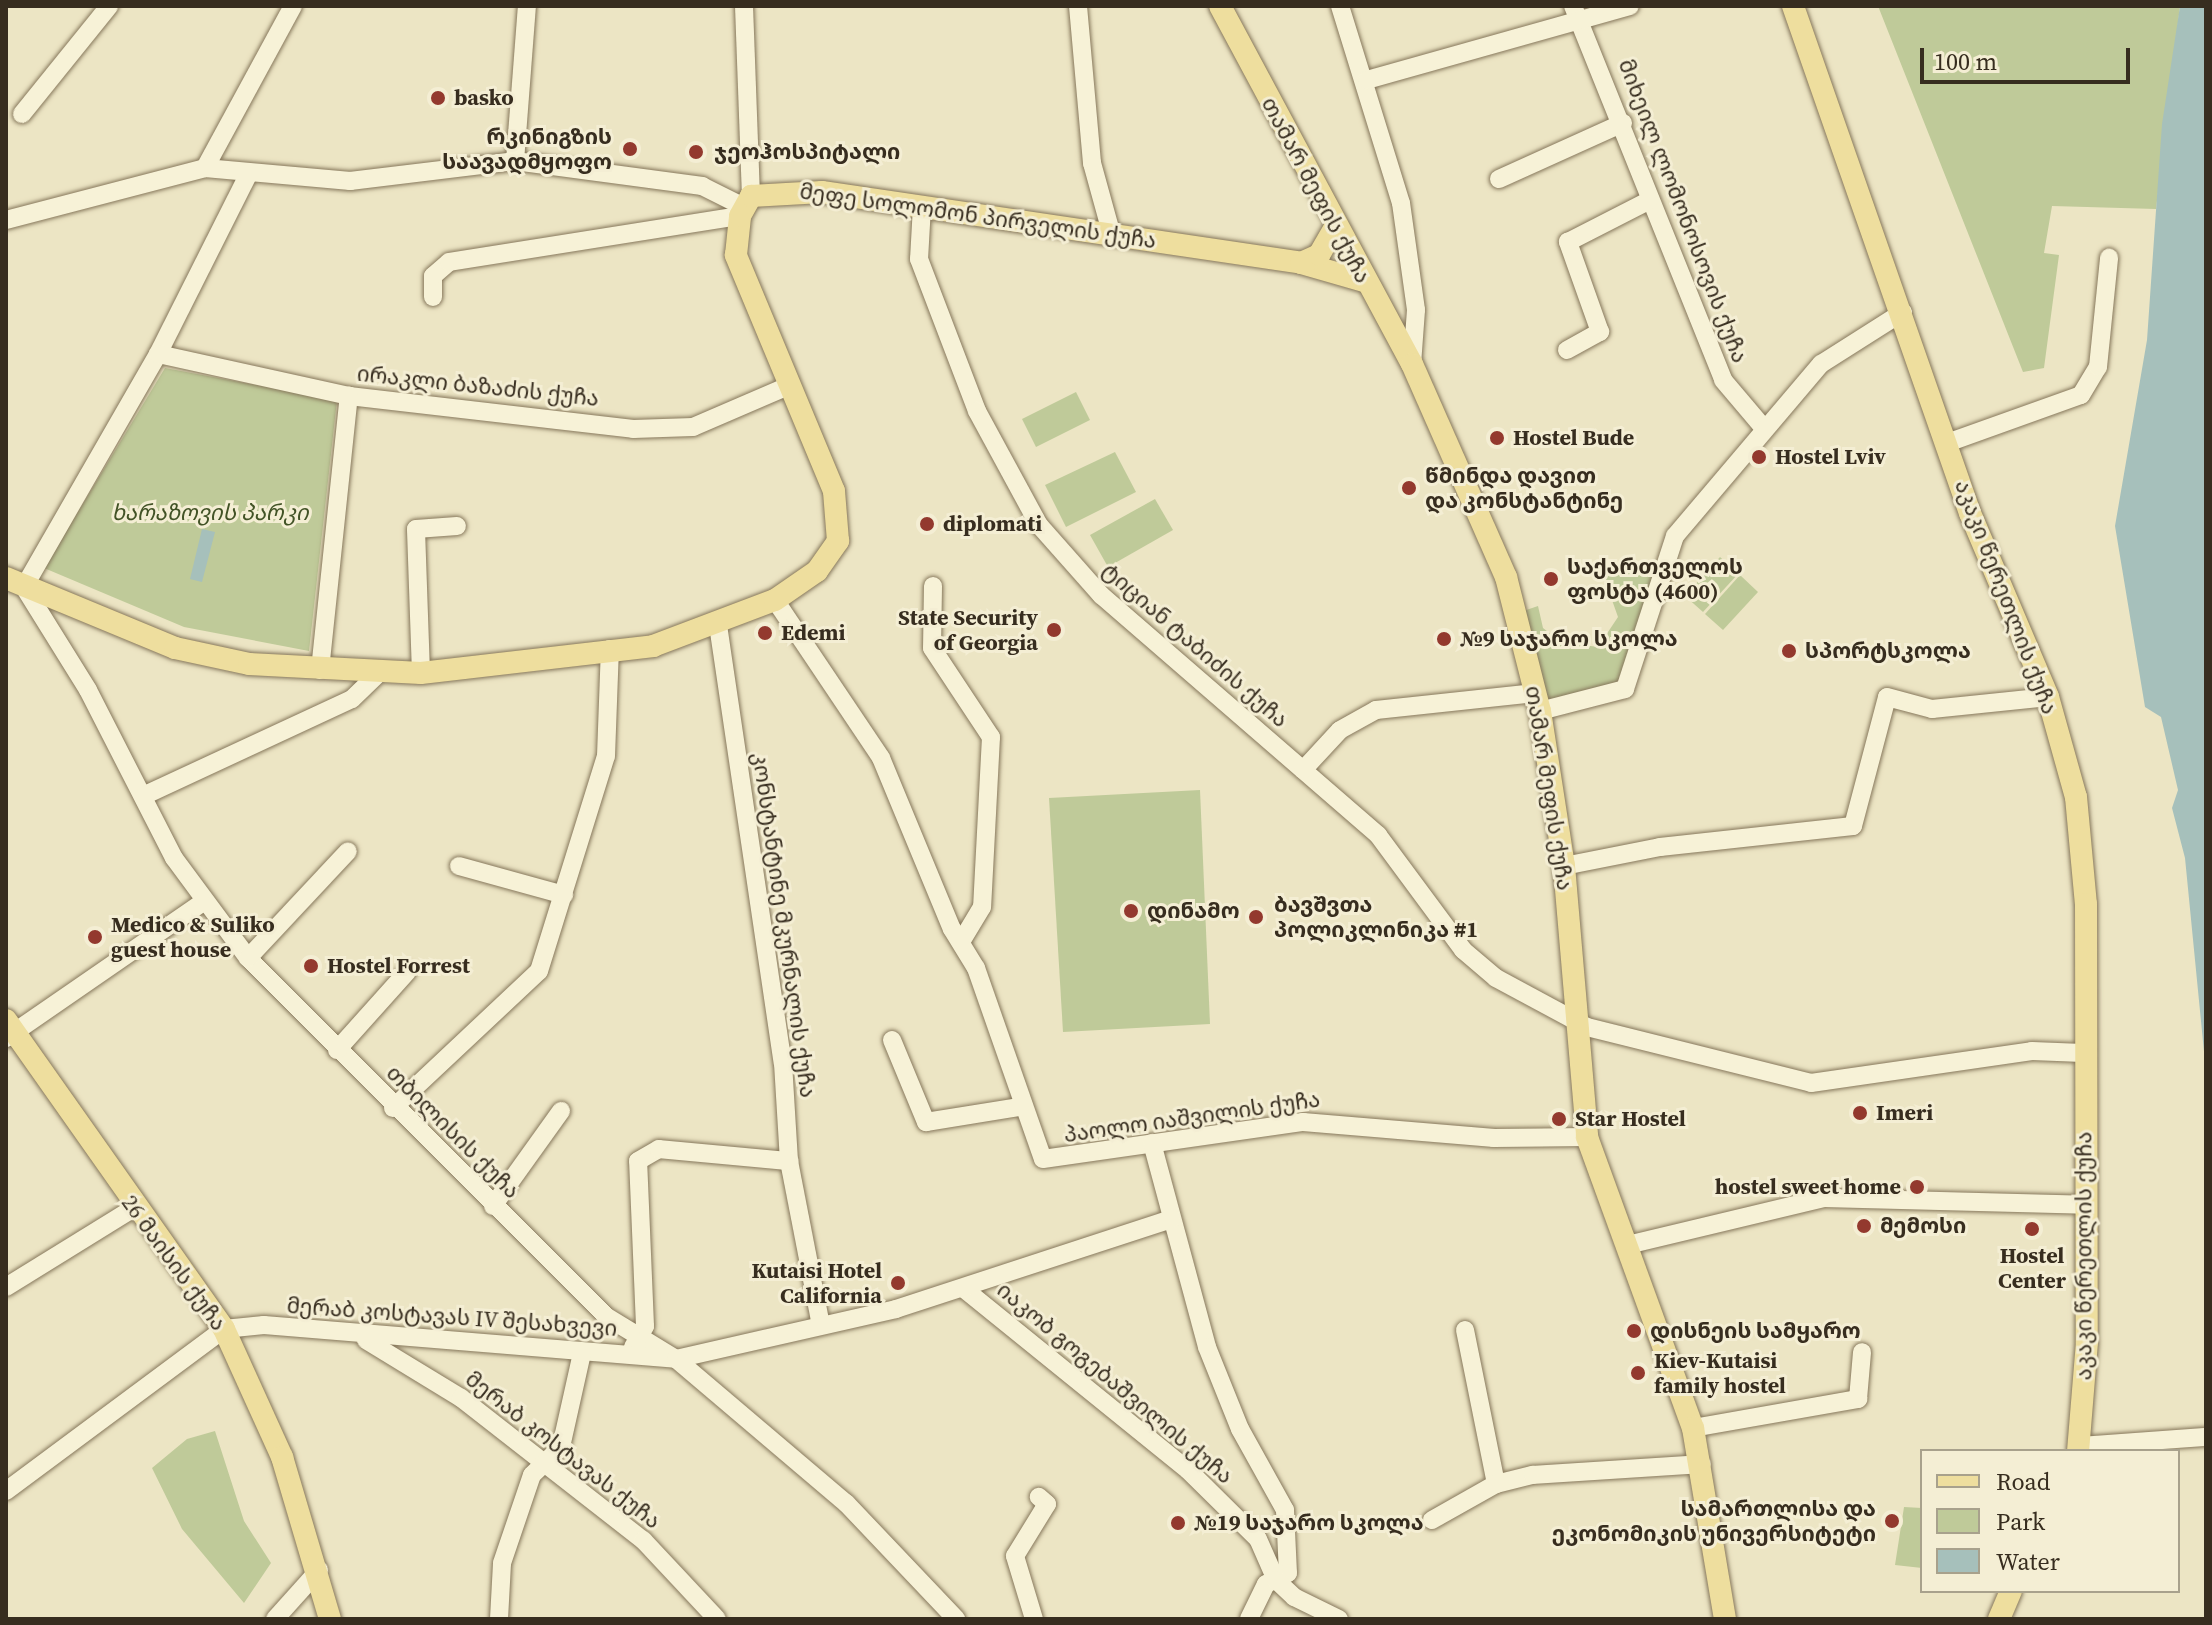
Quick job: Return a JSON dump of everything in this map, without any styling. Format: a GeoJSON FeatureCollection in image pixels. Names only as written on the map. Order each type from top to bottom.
{"type":"FeatureCollection","features":[{"type":"Feature","properties":{"kind":"main road","name":"თამარ მეფის ქუჩა"},"geometry":{"type":"LineString","coordinates":[[1220,6],[1335,227],[1412,364],[1489,526],[1538,702],[1564,866],[1587,1137],[1632,1244],[1664,1361],[1693,1428],[1702,1464],[1725,1619]]}},
{"type":"Feature","properties":{"kind":"main road","name":"აკაკი წერეთლის ქუჩა"},"geometry":{"type":"LineString","coordinates":[[1793,6],[1947,443],[2048,697],[2076,797],[2086,877],[2083,1053],[2086,1205],[2079,1448]]}},
{"type":"Feature","properties":{"kind":"main road","name":"მეფე სოლომონ პირველის ქუჩა"},"geometry":{"type":"LineString","coordinates":[[745,206],[822,192],[1111,232],[1301,263],[1364,281]]}},
{"type":"Feature","properties":{"kind":"main road"},"geometry":{"type":"LineString","coordinates":[[15,582],[175,648],[320,670],[379,673],[421,673],[653,646],[718,625],[775,600],[822,565],[838,541],[841,517],[739,266],[745,206]]}},
{"type":"Feature","properties":{"kind":"main road"},"geometry":{"type":"LineString","coordinates":[[1301,263],[1319,255],[1335,227]]}},
{"type":"Feature","properties":{"kind":"main road","name":"26 მაისის ქუჩა"},"geometry":{"type":"LineString","coordinates":[[8,1031],[224,1329],[282,1457],[319,1570],[330,1619]]}},
{"type":"Feature","properties":{"kind":"main road"},"geometry":{"type":"LineString","coordinates":[[1999,1619],[2010,1593]]}},
{"type":"Feature","properties":{"kind":"street"},"geometry":{"type":"LineString","coordinates":[[22,114],[109,6]]}},
{"type":"Feature","properties":{"kind":"street"},"geometry":{"type":"LineString","coordinates":[[205,168],[293,6]]}},
{"type":"Feature","properties":{"kind":"street"},"geometry":{"type":"LineString","coordinates":[[515,161],[527,6]]}},
{"type":"Feature","properties":{"kind":"street"},"geometry":{"type":"LineString","coordinates":[[744,6],[745,206]]}},
{"type":"Feature","properties":{"kind":"street"},"geometry":{"type":"LineString","coordinates":[[1078,6],[1092,163],[1111,232]]}},
{"type":"Feature","properties":{"kind":"street"},"geometry":{"type":"LineString","coordinates":[[1340,6],[1367,80],[1406,236],[1416,310],[1412,364]]}},
{"type":"Feature","properties":{"kind":"street"},"geometry":{"type":"LineString","coordinates":[[1367,80],[1575,14],[1630,6]]}},
{"type":"Feature","properties":{"kind":"street","name":"მიხეილ ლომონოსოვის ქუჩა"},"geometry":{"type":"LineString","coordinates":[[1575,14],[1623,123],[1648,201],[1723,380],[1762,426]]}},
{"type":"Feature","properties":{"kind":"street"},"geometry":{"type":"LineString","coordinates":[[1499,179],[1623,123]]}},
{"type":"Feature","properties":{"kind":"street"},"geometry":{"type":"LineString","coordinates":[[6,220],[205,168],[248,175],[350,181],[515,161],[702,186],[745,206]]}},
{"type":"Feature","properties":{"kind":"street"},"geometry":{"type":"LineString","coordinates":[[15,582],[158,354],[248,175]]}},
{"type":"Feature","properties":{"kind":"street"},"geometry":{"type":"LineString","coordinates":[[1567,350],[1600,332],[1568,242],[1648,201]]}},
{"type":"Feature","properties":{"kind":"street"},"geometry":{"type":"LineString","coordinates":[[433,297],[433,276],[449,262],[745,206]]}},
{"type":"Feature","properties":{"kind":"street","name":"ტიციან ტაბიძის ქუჩა"},"geometry":{"type":"LineString","coordinates":[[922,206],[925,273],[977,411],[1039,525],[1101,595],[1378,835],[1469,955],[1496,978],[1578,1019],[1811,1083],[2032,1051],[2083,1053]]}},
{"type":"Feature","properties":{"kind":"street"},"geometry":{"type":"LineString","coordinates":[[1947,443],[2081,395],[2098,367],[2109,258]]}},
{"type":"Feature","properties":{"kind":"street"},"geometry":{"type":"LineString","coordinates":[[1303,770],[1340,730],[1376,710],[1538,702],[1625,689],[1675,536],[1762,426],[1842,344],[1903,312]]}},
{"type":"Feature","properties":{"kind":"street","name":"ირაკლი ბაზაძის ქუჩა"},"geometry":{"type":"LineString","coordinates":[[158,354],[349,396],[670,430],[788,386]]}},
{"type":"Feature","properties":{"kind":"street"},"geometry":{"type":"LineString","coordinates":[[320,670],[349,396]]}},
{"type":"Feature","properties":{"kind":"street"},"geometry":{"type":"LineString","coordinates":[[421,673],[416,529],[457,526]]}},
{"type":"Feature","properties":{"kind":"street","name":"თბილისის ქუჩა"},"geometry":{"type":"LineString","coordinates":[[15,582],[143,796],[202,903],[248,958],[393,1108],[633,1347],[676,1359],[846,1503],[956,1619]]}},
{"type":"Feature","properties":{"kind":"street"},"geometry":{"type":"LineString","coordinates":[[933,586],[932,648],[991,737],[982,907],[962,940]]}},
{"type":"Feature","properties":{"kind":"street","name":"პაოლო იაშვილის ქუჩა"},"geometry":{"type":"LineString","coordinates":[[775,600],[872,741],[962,940],[1020,1107],[1043,1159],[1303,1122],[1494,1138],[1587,1137]]}},
{"type":"Feature","properties":{"kind":"street","name":"კონსტანტინე მკურნალის ქუჩა"},"geometry":{"type":"LineString","coordinates":[[718,625],[783,1063],[789,1161],[821,1325]]}},
{"type":"Feature","properties":{"kind":"street"},"geometry":{"type":"LineString","coordinates":[[393,1108],[539,971],[606,756],[610,649]]}},
{"type":"Feature","properties":{"kind":"street"},"geometry":{"type":"LineString","coordinates":[[143,796],[352,699],[379,673]]}},
{"type":"Feature","properties":{"kind":"street"},"geometry":{"type":"LineString","coordinates":[[1564,866],[1660,847],[1853,826],[1887,697],[1932,709],[2048,697]]}},
{"type":"Feature","properties":{"kind":"street"},"geometry":{"type":"LineString","coordinates":[[248,958],[348,851]]}},
{"type":"Feature","properties":{"kind":"street"},"geometry":{"type":"LineString","coordinates":[[459,866],[564,895]]}},
{"type":"Feature","properties":{"kind":"street"},"geometry":{"type":"LineString","coordinates":[[8,1031],[202,903]]}},
{"type":"Feature","properties":{"kind":"street"},"geometry":{"type":"LineString","coordinates":[[337,1050],[407,972]]}},
{"type":"Feature","properties":{"kind":"street"},"geometry":{"type":"LineString","coordinates":[[892,1040],[926,1122],[1020,1107]]}},
{"type":"Feature","properties":{"kind":"street"},"geometry":{"type":"LineString","coordinates":[[493,1206],[561,1111]]}},
{"type":"Feature","properties":{"kind":"street"},"geometry":{"type":"LineString","coordinates":[[1152,1143],[1207,1347],[1240,1429],[1285,1510],[1288,1573],[1266,1584],[1249,1619]]}},
{"type":"Feature","properties":{"kind":"street"},"geometry":{"type":"LineString","coordinates":[[633,1347],[645,1326],[638,1161],[659,1149],[789,1161]]}},
{"type":"Feature","properties":{"kind":"street"},"geometry":{"type":"LineString","coordinates":[[1632,1244],[1823,1198],[2086,1205]]}},
{"type":"Feature","properties":{"kind":"street"},"geometry":{"type":"LineString","coordinates":[[6,1287],[134,1208]]}},
{"type":"Feature","properties":{"kind":"street"},"geometry":{"type":"LineString","coordinates":[[963,1288],[1172,1219]]}},
{"type":"Feature","properties":{"kind":"street","name":"იაკობ გოგებაშვილის ქუჩა"},"geometry":{"type":"LineString","coordinates":[[676,1359],[963,1288],[1188,1470],[1258,1539],[1276,1580]]}},
{"type":"Feature","properties":{"kind":"street","name":"მერაბ კოსტავას IV შესახვევი"},"geometry":{"type":"LineString","coordinates":[[224,1329],[264,1325],[364,1338],[582,1353],[633,1347]]}},
{"type":"Feature","properties":{"kind":"street"},"geometry":{"type":"LineString","coordinates":[[6,1491],[224,1329]]}},
{"type":"Feature","properties":{"kind":"street"},"geometry":{"type":"LineString","coordinates":[[1465,1330],[1496,1484]]}},
{"type":"Feature","properties":{"kind":"street","name":"მერაბ კოსტავას ქუჩა"},"geometry":{"type":"LineString","coordinates":[[364,1338],[461,1398],[643,1540],[717,1619]]}},
{"type":"Feature","properties":{"kind":"street"},"geometry":{"type":"LineString","coordinates":[[1693,1428],[1858,1399],[1862,1352]]}},
{"type":"Feature","properties":{"kind":"street"},"geometry":{"type":"LineString","coordinates":[[499,1619],[502,1563],[532,1475],[547,1465],[574,1411],[582,1353]]}},
{"type":"Feature","properties":{"kind":"street"},"geometry":{"type":"LineString","coordinates":[[2079,1448],[2174,1445],[2206,1437]]}},
{"type":"Feature","properties":{"kind":"street"},"geometry":{"type":"LineString","coordinates":[[1432,1520],[1496,1484],[1702,1464]]}},
{"type":"Feature","properties":{"kind":"street"},"geometry":{"type":"LineString","coordinates":[[1034,1619],[1015,1556],[1047,1504],[1039,1497]]}},
{"type":"Feature","properties":{"kind":"street"},"geometry":{"type":"LineString","coordinates":[[275,1619],[319,1570]]}},
{"type":"Feature","properties":{"kind":"street"},"geometry":{"type":"LineString","coordinates":[[1276,1580],[1339,1619]]}},
{"type":"Feature","properties":{"kind":"green space"},"geometry":{"type":"Polygon","coordinates":[[[1878,6],[2180,6],[2156,209],[2052,206],[2044,253],[2059,255],[2044,368],[2023,372],[1878,6]]]}},
{"type":"Feature","properties":{"kind":"green space","name":"ხარაზოვის პარკი"},"geometry":{"type":"Polygon","coordinates":[[[165,368],[337,400],[309,651],[184,627],[44,568],[165,368]]]}},
{"type":"Feature","properties":{"kind":"green space"},"geometry":{"type":"Polygon","coordinates":[[[1076,392],[1090,420],[1036,447],[1022,419],[1076,392]]]}},
{"type":"Feature","properties":{"kind":"green space"},"geometry":{"type":"Polygon","coordinates":[[[1115,452],[1136,492],[1066,527],[1045,485],[1115,452]]]}},
{"type":"Feature","properties":{"kind":"green space"},"geometry":{"type":"Polygon","coordinates":[[[1155,499],[1173,530],[1108,567],[1090,535],[1155,499]]]}},
{"type":"Feature","properties":{"kind":"green space"},"geometry":{"type":"Polygon","coordinates":[[[1720,557],[1738,574],[1703,612],[1685,596],[1720,557]]]}},
{"type":"Feature","properties":{"kind":"green space"},"geometry":{"type":"Polygon","coordinates":[[[1657,564],[1637,657],[1611,691],[1543,700],[1523,611],[1538,606],[1543,628],[1561,642],[1598,647],[1618,617],[1602,572],[1657,564]]]}},
{"type":"Feature","properties":{"kind":"green space"},"geometry":{"type":"Polygon","coordinates":[[[1740,575],[1758,592],[1723,630],[1705,614],[1740,575]]]}},
{"type":"Feature","properties":{"kind":"green space","name":"დინამო"},"geometry":{"type":"Polygon","coordinates":[[[1200,790],[1210,1024],[1063,1032],[1049,798],[1200,790]]]}},
{"type":"Feature","properties":{"kind":"green space"},"geometry":{"type":"Polygon","coordinates":[[[215,1431],[244,1521],[271,1563],[244,1603],[182,1529],[152,1468],[187,1439],[215,1431]]]}},
{"type":"Feature","properties":{"kind":"green space"},"geometry":{"type":"Polygon","coordinates":[[[1904,1507],[1920,1508],[1920,1568],[1895,1565],[1904,1507]]]}},
{"type":"Feature","properties":{"kind":"water"},"geometry":{"type":"Polygon","coordinates":[[[2180,6],[2206,6],[2206,1072],[2185,858],[2172,808],[2178,790],[2161,717],[2145,707],[2115,526],[2147,340],[2162,124],[2180,6]]]}},
{"type":"Feature","properties":{"kind":"water"},"geometry":{"type":"Polygon","coordinates":[[[202,529],[215,532],[202,582],[190,579],[202,529]]]}},
{"type":"Feature","properties":{"kind":"place","name":"basko"},"geometry":{"type":"Point","coordinates":[438,98]}},
{"type":"Feature","properties":{"kind":"place","name":"რკინიგზის საავადმყოფო"},"geometry":{"type":"Point","coordinates":[630,149]}},
{"type":"Feature","properties":{"kind":"place","name":"ჯეოჰოსპიტალი"},"geometry":{"type":"Point","coordinates":[696,152]}},
{"type":"Feature","properties":{"kind":"place","name":"Hostel Bude"},"geometry":{"type":"Point","coordinates":[1497,438]}},
{"type":"Feature","properties":{"kind":"place","name":"Hostel Lviv"},"geometry":{"type":"Point","coordinates":[1759,457]}},
{"type":"Feature","properties":{"kind":"place","name":"წმინდა დავით და კონსტანტინე"},"geometry":{"type":"Point","coordinates":[1409,488]}},
{"type":"Feature","properties":{"kind":"place","name":"diplomati"},"geometry":{"type":"Point","coordinates":[927,524]}},
{"type":"Feature","properties":{"kind":"place","name":"საქართველოს ფოსტა (4600)"},"geometry":{"type":"Point","coordinates":[1551,579]}},
{"type":"Feature","properties":{"kind":"place","name":"State Security of Georgia"},"geometry":{"type":"Point","coordinates":[1054,630]}},
{"type":"Feature","properties":{"kind":"place","name":"Edemi"},"geometry":{"type":"Point","coordinates":[765,633]}},
{"type":"Feature","properties":{"kind":"place","name":"№9 საჯარო სკოლა"},"geometry":{"type":"Point","coordinates":[1444,639]}},
{"type":"Feature","properties":{"kind":"place","name":"სპორტსკოლა"},"geometry":{"type":"Point","coordinates":[1789,651]}},
{"type":"Feature","properties":{"kind":"place","name":"დინამო"},"geometry":{"type":"Point","coordinates":[1131,911]}},
{"type":"Feature","properties":{"kind":"place","name":"ბავშვთა პოლიკლინიკა #1"},"geometry":{"type":"Point","coordinates":[1256,917]}},
{"type":"Feature","properties":{"kind":"place","name":"Medico & Suliko guest house"},"geometry":{"type":"Point","coordinates":[95,937]}},
{"type":"Feature","properties":{"kind":"place","name":"Hostel Forrest"},"geometry":{"type":"Point","coordinates":[311,966]}},
{"type":"Feature","properties":{"kind":"place","name":"Imeri"},"geometry":{"type":"Point","coordinates":[1860,1113]}},
{"type":"Feature","properties":{"kind":"place","name":"Star Hostel"},"geometry":{"type":"Point","coordinates":[1559,1119]}},
{"type":"Feature","properties":{"kind":"place","name":"hostel sweet home"},"geometry":{"type":"Point","coordinates":[1917,1187]}},
{"type":"Feature","properties":{"kind":"place","name":"მემოსი"},"geometry":{"type":"Point","coordinates":[1864,1226]}},
{"type":"Feature","properties":{"kind":"place","name":"Hostel Center"},"geometry":{"type":"Point","coordinates":[2032,1229]}},
{"type":"Feature","properties":{"kind":"place","name":"Kutaisi Hotel California"},"geometry":{"type":"Point","coordinates":[898,1283]}},
{"type":"Feature","properties":{"kind":"place","name":"დისნეის სამყარო"},"geometry":{"type":"Point","coordinates":[1634,1331]}},
{"type":"Feature","properties":{"kind":"place","name":"Kiev-Kutaisi family hostel"},"geometry":{"type":"Point","coordinates":[1638,1373]}},
{"type":"Feature","properties":{"kind":"place","name":"სამართლისა და ეკონომიკის უნივერსიტეტი"},"geometry":{"type":"Point","coordinates":[1892,1521]}},
{"type":"Feature","properties":{"kind":"place","name":"№19 საჯარო სკოლა"},"geometry":{"type":"Point","coordinates":[1178,1523]}}]}
